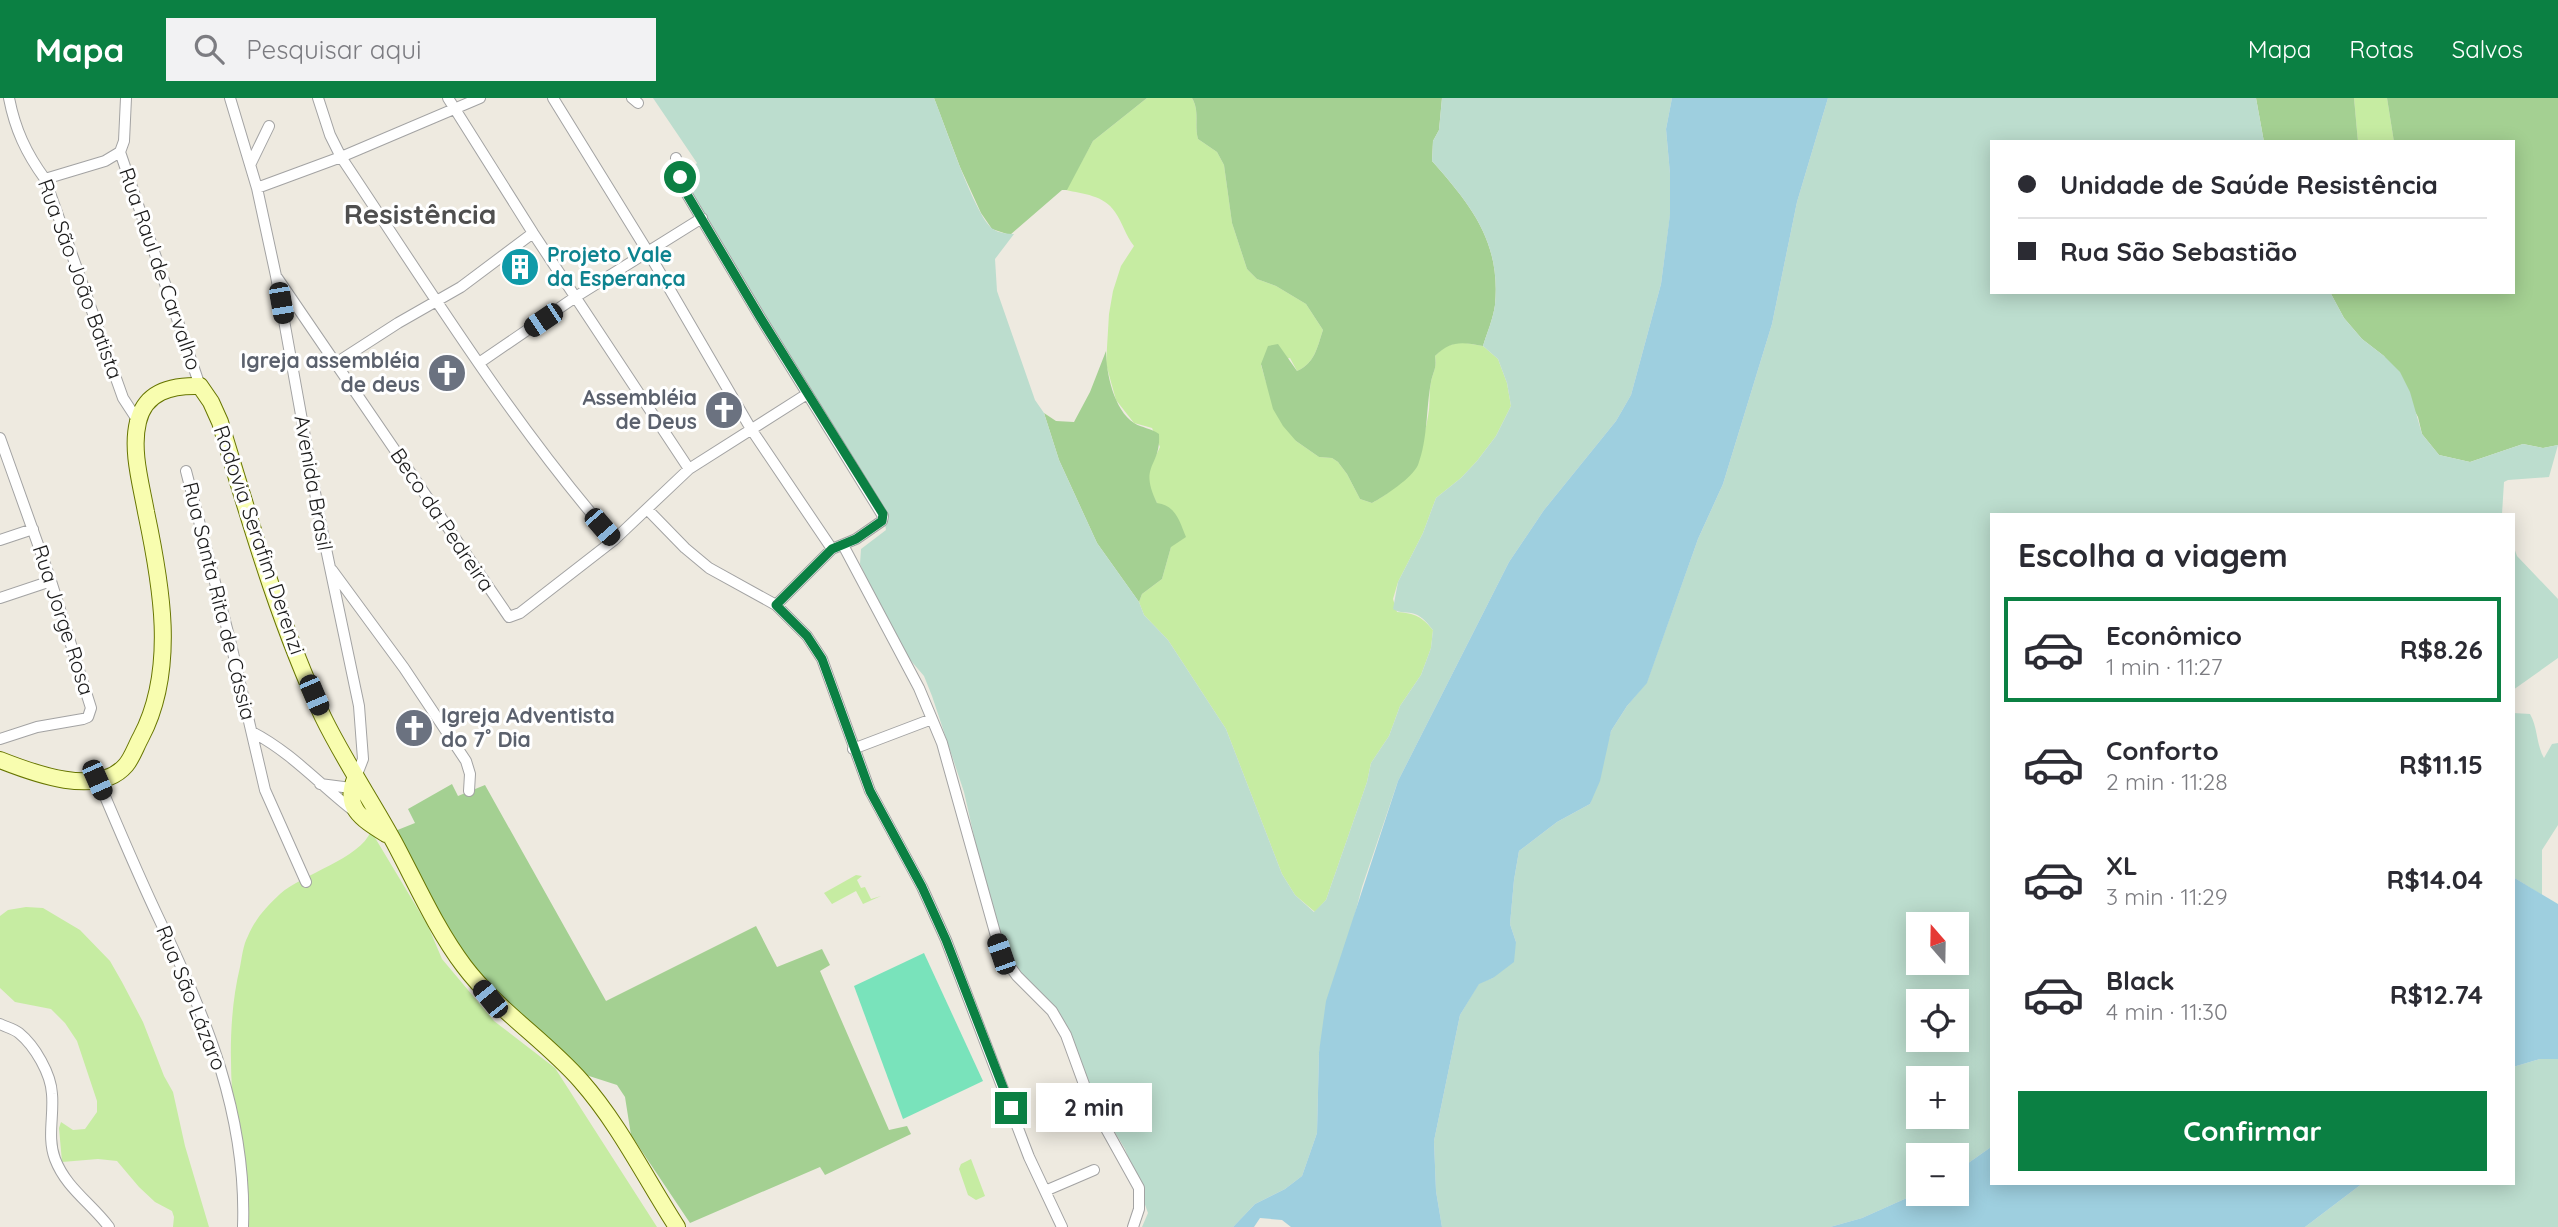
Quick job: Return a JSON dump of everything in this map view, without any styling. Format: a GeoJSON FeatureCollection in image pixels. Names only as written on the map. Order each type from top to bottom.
{"type":"FeatureCollection","features":[{"type":"Feature","properties":{"kind":"main road"},"geometry":{"type":"LineString","coordinates":[[0,760],[36,774],[97,780],[111,776],[126,765],[144,732],[157,694],[162,654],[159,598],[136,441],[138,421],[146,404],[167,388],[180,385],[200,386]]}},
{"type":"Feature","properties":{"kind":"main road","name":"Rodovia Serafim Derenzi"},"geometry":{"type":"LineString","coordinates":[[200,386],[220,422],[303,671],[353,783],[391,837],[462,964],[490,999],[564,1063],[583,1083],[619,1134],[677,1227]]}},
{"type":"Feature","properties":{"kind":"main road"},"geometry":{"type":"LineString","coordinates":[[353,783],[357,814],[391,837]]}},
{"type":"Feature","properties":{"kind":"street","name":"Rua São João Batista"},"geometry":{"type":"LineString","coordinates":[[9,98],[26,153],[45,179],[123,398],[138,421]]}},
{"type":"Feature","properties":{"kind":"street"},"geometry":{"type":"LineString","coordinates":[[230,98],[251,166]]}},
{"type":"Feature","properties":{"kind":"street"},"geometry":{"type":"LineString","coordinates":[[318,98],[330,135],[341,157],[435,301],[569,488],[614,540]]}},
{"type":"Feature","properties":{"kind":"street"},"geometry":{"type":"LineString","coordinates":[[448,98],[533,233],[690,469]]}},
{"type":"Feature","properties":{"kind":"street"},"geometry":{"type":"LineString","coordinates":[[257,188],[341,157],[480,98]]}},
{"type":"Feature","properties":{"kind":"street"},"geometry":{"type":"LineString","coordinates":[[553,98],[648,252],[751,429],[838,547],[919,688],[942,743],[1001,954],[1017,976],[1052,1012],[1066,1035],[1089,1098],[1139,1188],[1139,1209],[1133,1227]]}},
{"type":"Feature","properties":{"kind":"street"},"geometry":{"type":"LineString","coordinates":[[45,179],[105,161],[120,152],[124,141],[127,100]]}},
{"type":"Feature","properties":{"kind":"street"},"geometry":{"type":"LineString","coordinates":[[251,166],[269,126]]}},
{"type":"Feature","properties":{"kind":"street","name":"Rua Raul de Carvalho"},"geometry":{"type":"LineString","coordinates":[[120,152],[200,386]]}},
{"type":"Feature","properties":{"kind":"street"},"geometry":{"type":"LineString","coordinates":[[676,158],[685,191],[883,514],[882,521],[838,547],[776,605]]}},
{"type":"Feature","properties":{"kind":"street","name":"Avenida Brasil"},"geometry":{"type":"LineString","coordinates":[[251,166],[276,276],[329,565],[359,706],[363,759],[353,783]]}},
{"type":"Feature","properties":{"kind":"street"},"geometry":{"type":"LineString","coordinates":[[480,363],[577,296],[702,218]]}},
{"type":"Feature","properties":{"kind":"street"},"geometry":{"type":"LineString","coordinates":[[336,363],[461,287],[533,233]]}},
{"type":"Feature","properties":{"kind":"street","name":"Beco da Pedreira"},"geometry":{"type":"LineString","coordinates":[[276,276],[509,617],[520,613],[614,540],[690,469],[807,394]]}},
{"type":"Feature","properties":{"kind":"street","name":"Rua Jorge Rosa"},"geometry":{"type":"LineString","coordinates":[[0,438],[4,460],[33,529],[90,702],[88,717],[37,727],[0,740]]}},
{"type":"Feature","properties":{"kind":"street","name":"Rua Santa Rita de Cássia"},"geometry":{"type":"LineString","coordinates":[[186,471],[265,790],[306,882]]}},
{"type":"Feature","properties":{"kind":"street"},"geometry":{"type":"LineString","coordinates":[[648,510],[709,568],[776,605],[807,636],[822,659],[870,791],[922,887],[946,940],[1029,1157],[1062,1227]]}},
{"type":"Feature","properties":{"kind":"street"},"geometry":{"type":"LineString","coordinates":[[0,540],[33,529]]}},
{"type":"Feature","properties":{"kind":"street"},"geometry":{"type":"LineString","coordinates":[[329,565],[404,668],[466,761],[470,774],[469,790]]}},
{"type":"Feature","properties":{"kind":"street"},"geometry":{"type":"LineString","coordinates":[[0,598],[51,581]]}},
{"type":"Feature","properties":{"kind":"street"},"geometry":{"type":"LineString","coordinates":[[853,750],[932,719]]}},
{"type":"Feature","properties":{"kind":"street","name":"Rua Santa Rita de Cássia"},"geometry":{"type":"LineString","coordinates":[[252,732],[285,751],[357,814]]}},
{"type":"Feature","properties":{"kind":"street","name":"Rua São Lázaro"},"geometry":{"type":"LineString","coordinates":[[97,780],[207,1028],[229,1094],[239,1153],[243,1227]]}},
{"type":"Feature","properties":{"kind":"street"},"geometry":{"type":"LineString","coordinates":[[320,783],[353,783]]}},
{"type":"Feature","properties":{"kind":"street"},"geometry":{"type":"LineString","coordinates":[[0,1024],[18,1031],[29,1043],[46,1071],[52,1094],[51,1134],[54,1157],[64,1177],[109,1227]]}},
{"type":"Feature","properties":{"kind":"street"},"geometry":{"type":"LineString","coordinates":[[1045,1191],[1094,1170]]}},
{"type":"Feature","properties":{"kind":"green space"},"geometry":{"type":"Polygon","coordinates":[[[653,98],[934,98],[960,168],[986,221],[995,230],[1014,234],[995,259],[997,291],[1035,400],[1044,413],[1059,460],[1097,543],[1139,602],[1144,615],[1168,640],[1226,729],[1282,874],[1295,895],[1314,912],[1326,900],[1367,782],[1371,763],[1389,736],[1400,706],[1421,675],[1431,648],[1433,630],[1425,621],[1415,614],[1393,609],[1398,582],[1423,533],[1436,498],[1477,461],[1496,436],[1511,406],[1507,383],[1498,359],[1483,346],[1495,305],[1496,283],[1488,243],[1471,209],[1432,161],[1433,141],[1439,130],[1442,98],[1672,98],[1666,129],[1670,215],[1661,284],[1631,395],[1616,421],[1544,510],[1509,562],[1398,781],[1362,887],[1319,1052],[1317,1133],[1302,1176],[1285,1189],[1255,1204],[1233,1227],[1142,1227],[1148,1213],[1125,1149],[1090,1091],[1070,1034],[1009,958],[994,925],[964,792],[932,696],[924,676],[900,648],[860,564],[861,549],[886,530],[883,512],[833,434],[683,177],[697,163],[653,98]]]}},
{"type":"Feature","properties":{"kind":"green space"},"geometry":{"type":"Polygon","coordinates":[[[934,98],[1147,98],[1093,141],[1067,190],[1062,190],[1010,235],[992,229],[981,213],[934,98]]]}},
{"type":"Feature","properties":{"kind":"green space"},"geometry":{"type":"Polygon","coordinates":[[[1147,98],[1192,98],[1196,108],[1198,139],[1217,152],[1224,165],[1232,223],[1247,269],[1257,279],[1276,286],[1306,304],[1323,330],[1314,354],[1303,368],[1297,371],[1290,358],[1261,365],[1266,382],[1296,441],[1319,457],[1332,458],[1338,462],[1360,499],[1372,503],[1385,495],[1405,476],[1412,464],[1426,425],[1435,356],[1444,347],[1460,342],[1483,346],[1498,359],[1507,383],[1511,406],[1496,436],[1461,478],[1436,498],[1423,533],[1398,582],[1393,599],[1397,612],[1422,619],[1433,630],[1431,648],[1421,675],[1400,706],[1389,736],[1371,763],[1367,782],[1326,900],[1315,912],[1295,895],[1282,874],[1226,729],[1168,640],[1144,615],[1139,602],[1142,594],[1162,579],[1171,547],[1157,503],[1148,486],[1149,470],[1160,447],[1152,428],[1134,423],[1116,400],[1106,364],[1113,291],[1121,266],[1134,246],[1110,206],[1093,196],[1066,190],[1093,141],[1147,98]]]}},
{"type":"Feature","properties":{"kind":"green space"},"geometry":{"type":"Polygon","coordinates":[[[1192,98],[1442,98],[1439,130],[1433,141],[1432,161],[1471,209],[1488,243],[1496,283],[1495,305],[1483,346],[1452,345],[1435,356],[1424,445],[1418,465],[1404,481],[1372,503],[1360,499],[1338,462],[1332,458],[1319,457],[1296,441],[1273,409],[1261,364],[1268,346],[1278,344],[1297,371],[1312,359],[1323,330],[1306,304],[1276,286],[1257,279],[1247,269],[1232,223],[1224,165],[1217,152],[1198,139],[1196,108],[1192,98]]]}},
{"type":"Feature","properties":{"kind":"green space"},"geometry":{"type":"Polygon","coordinates":[[[1828,98],[2256,98],[2264,140],[1990,140],[1990,294],[2331,294],[2344,318],[2362,339],[2400,372],[2410,392],[2422,434],[2439,455],[2470,462],[2523,444],[2543,448],[2558,445],[2549,477],[2504,482],[2502,513],[1990,513],[1990,1148],[1969,1163],[1969,1143],[1906,1143],[1906,1198],[1862,1218],[1830,1227],[1442,1227],[1436,1191],[1434,1141],[1460,1015],[1479,983],[1493,978],[1516,942],[1510,924],[1519,851],[1557,822],[1590,804],[1611,731],[1647,682],[1698,539],[1723,484],[1772,324],[1797,202],[1828,98]]]}},
{"type":"Feature","properties":{"kind":"green space"},"geometry":{"type":"Polygon","coordinates":[[[2256,98],[2354,98],[2358,140],[2264,140],[2256,98]]]}},
{"type":"Feature","properties":{"kind":"green space"},"geometry":{"type":"Polygon","coordinates":[[[2354,98],[2387,98],[2394,140],[2358,140],[2354,98]]]}},
{"type":"Feature","properties":{"kind":"green space"},"geometry":{"type":"Polygon","coordinates":[[[2387,98],[2558,98],[2558,445],[2543,448],[2523,444],[2470,462],[2439,455],[2422,434],[2418,417],[2384,356],[2362,339],[2344,318],[2331,294],[2515,294],[2515,140],[2394,140],[2387,98]]]}},
{"type":"Feature","properties":{"kind":"green space"},"geometry":{"type":"Polygon","coordinates":[[[1106,351],[1110,380],[1121,409],[1134,423],[1159,434],[1157,454],[1150,473],[1152,490],[1157,503],[1169,507],[1176,515],[1186,537],[1171,547],[1162,579],[1142,594],[1139,602],[1097,543],[1059,460],[1044,413],[1056,421],[1074,422],[1090,392],[1106,351]]]}},
{"type":"Feature","properties":{"kind":"green space"},"geometry":{"type":"Polygon","coordinates":[[[2515,550],[2517,556],[2558,599],[2558,658],[2515,689],[2515,550]]]}},
{"type":"Feature","properties":{"kind":"green space"},"geometry":{"type":"Polygon","coordinates":[[[2515,713],[2530,714],[2544,758],[2552,744],[2558,743],[2558,825],[2542,850],[2542,895],[2515,878],[2515,713]]]}},
{"type":"Feature","properties":{"kind":"green space"},"geometry":{"type":"Polygon","coordinates":[[[452,784],[458,796],[485,785],[606,1001],[756,926],[777,967],[822,949],[830,965],[820,971],[889,1130],[907,1126],[911,1134],[825,1175],[820,1167],[690,1223],[631,1135],[625,1097],[617,1085],[586,1075],[492,993],[462,956],[395,831],[415,823],[408,809],[452,784]]]}},
{"type":"Feature","properties":{"kind":"green space"},"geometry":{"type":"Polygon","coordinates":[[[371,831],[428,926],[442,959],[494,1021],[555,1068],[657,1227],[245,1227],[232,1096],[231,1031],[245,943],[258,918],[280,894],[355,850],[371,831]]]}},
{"type":"Feature","properties":{"kind":"green space"},"geometry":{"type":"Polygon","coordinates":[[[856,875],[862,876],[857,880],[861,888],[865,887],[871,899],[881,896],[863,904],[856,891],[832,904],[824,893],[856,875]]]}},
{"type":"Feature","properties":{"kind":"green space"},"geometry":{"type":"Polygon","coordinates":[[[43,908],[80,930],[110,961],[143,1022],[173,1092],[185,1146],[209,1227],[173,1227],[172,1211],[155,1202],[117,1161],[98,1159],[62,1162],[59,1128],[61,1122],[73,1130],[85,1129],[97,1112],[97,1101],[77,1041],[65,1023],[51,1009],[15,1002],[0,988],[0,916],[8,910],[43,908]]]}},
{"type":"Feature","properties":{"kind":"green space"},"geometry":{"type":"Polygon","coordinates":[[[924,953],[983,1081],[903,1119],[854,986],[924,953]]]}},
{"type":"Feature","properties":{"kind":"green space"},"geometry":{"type":"Polygon","coordinates":[[[2540,1059],[2558,1059],[2558,1227],[2305,1227],[2360,1185],[2515,1185],[2515,1066],[2540,1059]]]}},
{"type":"Feature","properties":{"kind":"green space"},"geometry":{"type":"Polygon","coordinates":[[[971,1159],[985,1196],[976,1200],[968,1195],[959,1169],[961,1164],[971,1159]]]}},
{"type":"Feature","properties":{"kind":"water"},"geometry":{"type":"Polygon","coordinates":[[[1672,98],[1828,98],[1797,202],[1772,324],[1723,484],[1698,539],[1647,683],[1627,706],[1611,731],[1600,781],[1590,804],[1557,822],[1519,851],[1510,924],[1516,942],[1514,962],[1493,978],[1479,984],[1460,1015],[1434,1141],[1436,1191],[1442,1227],[1291,1227],[1282,1220],[1260,1218],[1254,1227],[1233,1227],[1255,1204],[1285,1189],[1302,1176],[1317,1133],[1319,1052],[1326,1001],[1398,781],[1509,562],[1544,510],[1616,421],[1631,395],[1661,284],[1670,214],[1666,129],[1672,98]]]}},
{"type":"Feature","properties":{"kind":"water"},"geometry":{"type":"Polygon","coordinates":[[[2515,878],[2558,904],[2558,1059],[2540,1059],[2515,1066],[2515,878]]]}},
{"type":"Feature","properties":{"kind":"water"},"geometry":{"type":"Polygon","coordinates":[[[1990,1148],[1990,1185],[2360,1185],[2305,1227],[1830,1227],[1862,1218],[1906,1198],[1906,1206],[1969,1206],[1969,1163],[1990,1148]]]}},
{"type":"Feature","properties":{"kind":"place","name":"Projeto Vale da Esperança"},"geometry":{"type":"Point","coordinates":[520,267]}},
{"type":"Feature","properties":{"kind":"place","name":"Igreja assembléia de deus"},"geometry":{"type":"Point","coordinates":[447,373]}},
{"type":"Feature","properties":{"kind":"place","name":"Assembléia de Deus"},"geometry":{"type":"Point","coordinates":[724,410]}},
{"type":"Feature","properties":{"kind":"place","name":"Igreja Adventista do 7˚ Dia"},"geometry":{"type":"Point","coordinates":[414,728]}},
{"type":"Feature","properties":{"kind":"district","name":"Resistência"},"geometry":{"type":"Point","coordinates":[420,214]}},
{"type":"Feature","properties":{"kind":"route"},"geometry":{"type":"LineString","coordinates":[[680,177],[685,191],[760,317],[883,514],[882,521],[856,539],[832,549],[776,605],[807,636],[822,659],[870,791],[922,887],[946,940],[1011,1108]]}}]}
